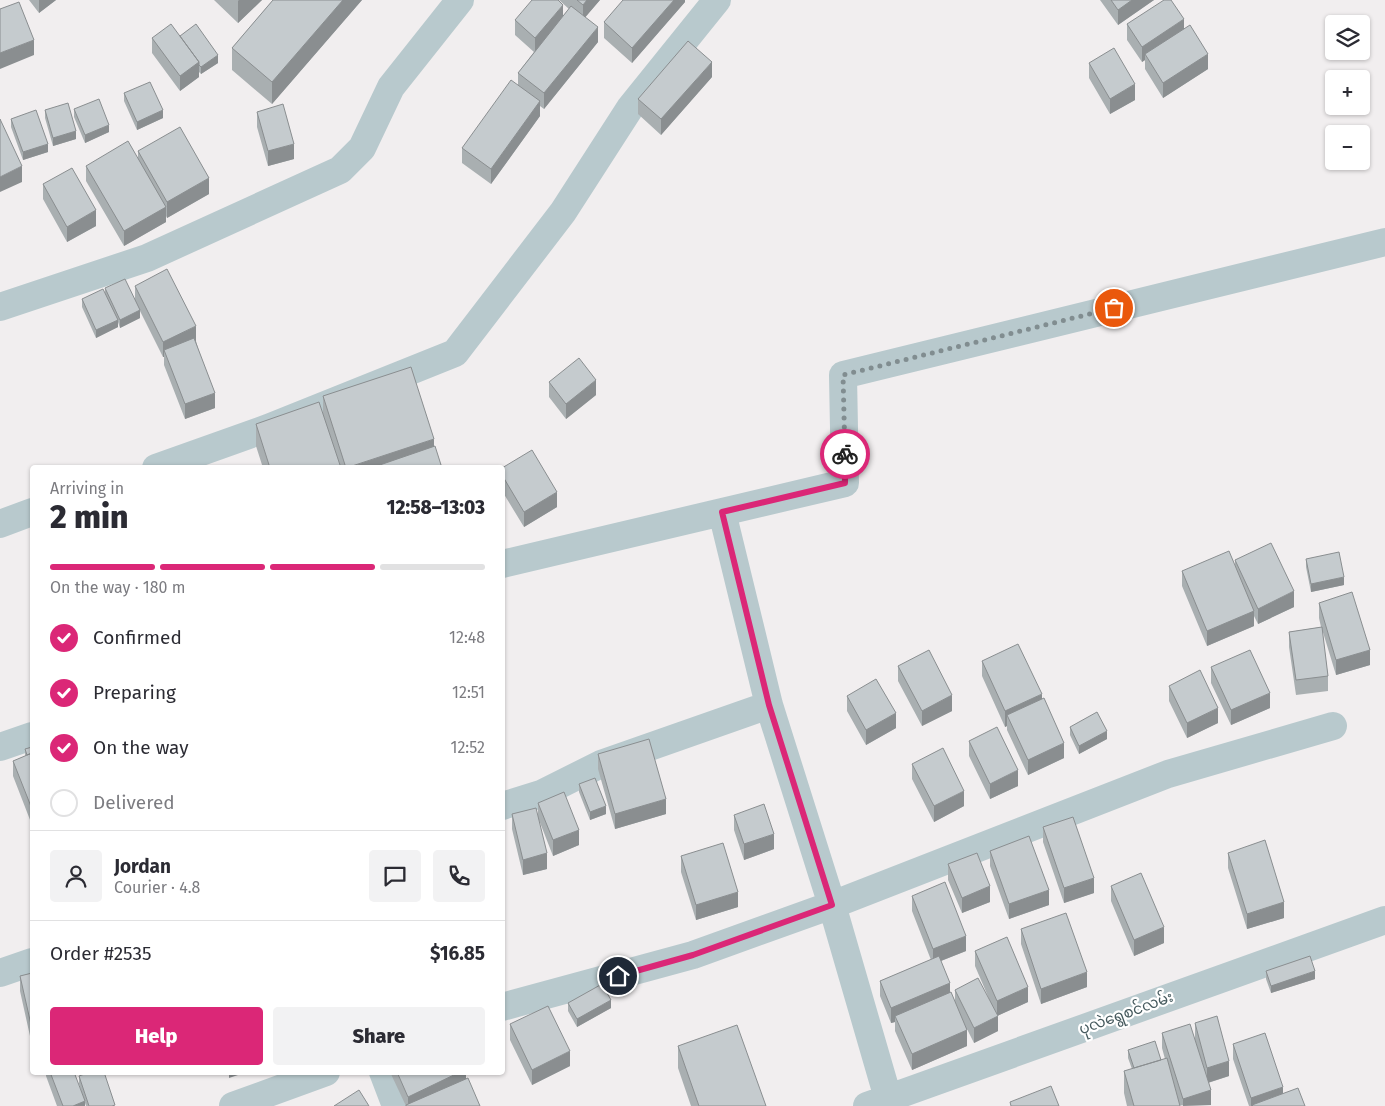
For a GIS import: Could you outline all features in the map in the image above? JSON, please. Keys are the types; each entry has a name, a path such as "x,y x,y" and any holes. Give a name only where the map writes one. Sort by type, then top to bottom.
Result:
{"street":[{"path":"0,307 147,258 340,170 362,148 392,87 460,0"},
{"path":"164,465 268,428 455,353 563,212 630,108 717,0"},
{"path":"505,563 845,483 843,375 1385,242"},
{"path":"722,512 769,705 832,905 878,1102"},
{"path":"0,524 30,513"},
{"path":"505,805 541,794 601,764 769,705"},
{"path":"505,1006 693,955 832,905 1168,774 1333,726"},
{"path":"0,747 30,737"},
{"name":"ပုလဲရွေစင်လမ်း","path":"878,1102 1385,920"},
{"path":"0,973 30,963"},
{"path":"233,1106 318,1075"},
{"path":"384,1075 396,1106"}],"building":[{"path":"273,0 343,0 272,82 232,48"},
{"path":"532,0 558,0 563,5 535,38 515,20"},
{"path":"577,0 587,0 583,5"},
{"path":"623,0 674,0 632,48 604,22"},
{"path":"1111,0 1132,0 1118,10"},
{"path":"1164,0 1171,0 1184,19 1142,47 1127,24"},
{"path":"19,2 34,40 0,53 0,9"},
{"path":"571,6 598,27 544,93 518,73"},
{"path":"171,24 199,62 180,76 152,38"},
{"path":"196,24 218,55 201,67 180,36"},
{"path":"1190,25 1208,54 1163,83 1145,54"},
{"path":"688,41 712,62 661,119 638,99"},
{"path":"1114,48 1135,84 1110,99 1089,63"},
{"path":"511,80 540,101 491,169 462,148"},
{"path":"150,82 163,110 137,122 124,93"},
{"path":"99,99 109,125 85,135 74,109"},
{"path":"68,103 76,131 53,138 45,110"},
{"path":"283,104 294,144 268,151 257,112"},
{"path":"36,110 48,144 23,152 11,119"},
{"path":"0,119 22,166 0,177"},
{"path":"180,127 209,178 167,202 138,151"},
{"path":"128,141 166,207 124,231 86,166"},
{"path":"72,168 96,210 67,227 43,184"},
{"path":"167,269 196,326 163,342 135,286"},
{"path":"125,279 140,310 120,320 105,288"},
{"path":"103,289 118,320 96,330 82,299"},
{"path":"194,338 215,393 185,404 164,350"},
{"path":"579,358 596,380 566,404 549,382"},
{"path":"411,367 434,439 355,465 345,465 323,396"},
{"path":"319,402 340,465 269,465 256,424"},
{"path":"435,446 441,465 380,465"},
{"path":"532,450 557,492 524,512 505,480 505,466"},
{"path":"1271,543 1294,591 1258,609 1235,560"},
{"path":"1229,551 1254,611 1207,631 1182,571"},
{"path":"1339,552 1344,577 1311,584 1306,559"},
{"path":"1352,592 1370,650 1336,660 1319,603"},
{"path":"1322,627 1328,676 1296,680 1289,632"},
{"path":"1018,644 1042,694 1005,711 982,661"},
{"path":"929,650 952,695 922,711 898,666"},
{"path":"1250,650 1270,693 1231,710 1211,667"},
{"path":"1200,670 1218,708 1187,723 1169,686"},
{"path":"876,679 896,713 866,730 847,696"},
{"path":"1044,698 1064,743 1028,760 1007,715"},
{"path":"1097,712 1107,731 1079,746 1070,727"},
{"path":"997,727 1018,770 990,784 969,741"},
{"path":"649,739 666,799 615,814 598,754"},
{"path":"30,748 30,754 27,755 25,749"},
{"path":"943,748 964,791 934,806 912,764"},
{"path":"30,754 30,804 13,761"},
{"path":"595,778 606,806 590,812 579,784"},
{"path":"564,792 579,830 553,840 538,803"},
{"path":"764,804 774,834 744,844 734,815"},
{"path":"536,808 547,853 523,860 512,814"},
{"path":"1073,817 1094,878 1064,888 1043,827"},
{"path":"1029,836 1049,890 1009,904 990,851"},
{"path":"1265,840 1284,902 1247,914 1228,853"},
{"path":"723,843 738,892 696,905 681,856"},
{"path":"977,853 990,886 962,898 948,864"},
{"path":"1141,873 1164,927 1134,940 1111,886"},
{"path":"945,882 966,936 933,949 912,896"},
{"path":"1066,913 1087,972 1041,989 1021,929"},
{"path":"1007,937 1028,987 997,1001 975,951"},
{"path":"939,956 950,983 891,1008 880,981"},
{"path":"1310,956 1315,971 1271,986 1266,971"},
{"path":"30,974 30,1020 20,976"},
{"path":"978,978 998,1016 974,1028 955,990"},
{"path":"602,984 611,1000 577,1019 568,1003"},
{"path":"951,992 967,1030 912,1054 895,1016"},
{"path":"548,1006 570,1051 532,1070 510,1024"},
{"path":"1217,1016 1229,1061 1207,1068 1195,1023"},
{"path":"1190,1024 1211,1090 1183,1099 1162,1033"},
{"path":"737,1025 766,1106 699,1106 678,1046"},
{"path":"1265,1033 1283,1087 1251,1098 1233,1044"},
{"path":"1155,1041 1161,1060 1134,1068 1128,1050"},
{"path":"1167,1058 1180,1106 1134,1106 1124,1071"},
{"path":"51,1075 75,1075 85,1101 73,1106 63,1106"},
{"path":"105,1075 115,1105 89,1106 79,1076"},
{"path":"398,1075 454,1075 408,1097"},
{"path":"468,1078 480,1106 406,1106 406,1105"},
{"path":"1051,1086 1059,1106 1011,1106 1010,1102"},
{"path":"1298,1088 1305,1106 1252,1105"},
{"path":"359,1090 369,1106 334,1106"}],"way so far":[{"path":"845,454 843,375 1114,308"}],"route":[{"path":"618,976 693,955 832,905 769,705 722,512 845,483 845,454"}]}
